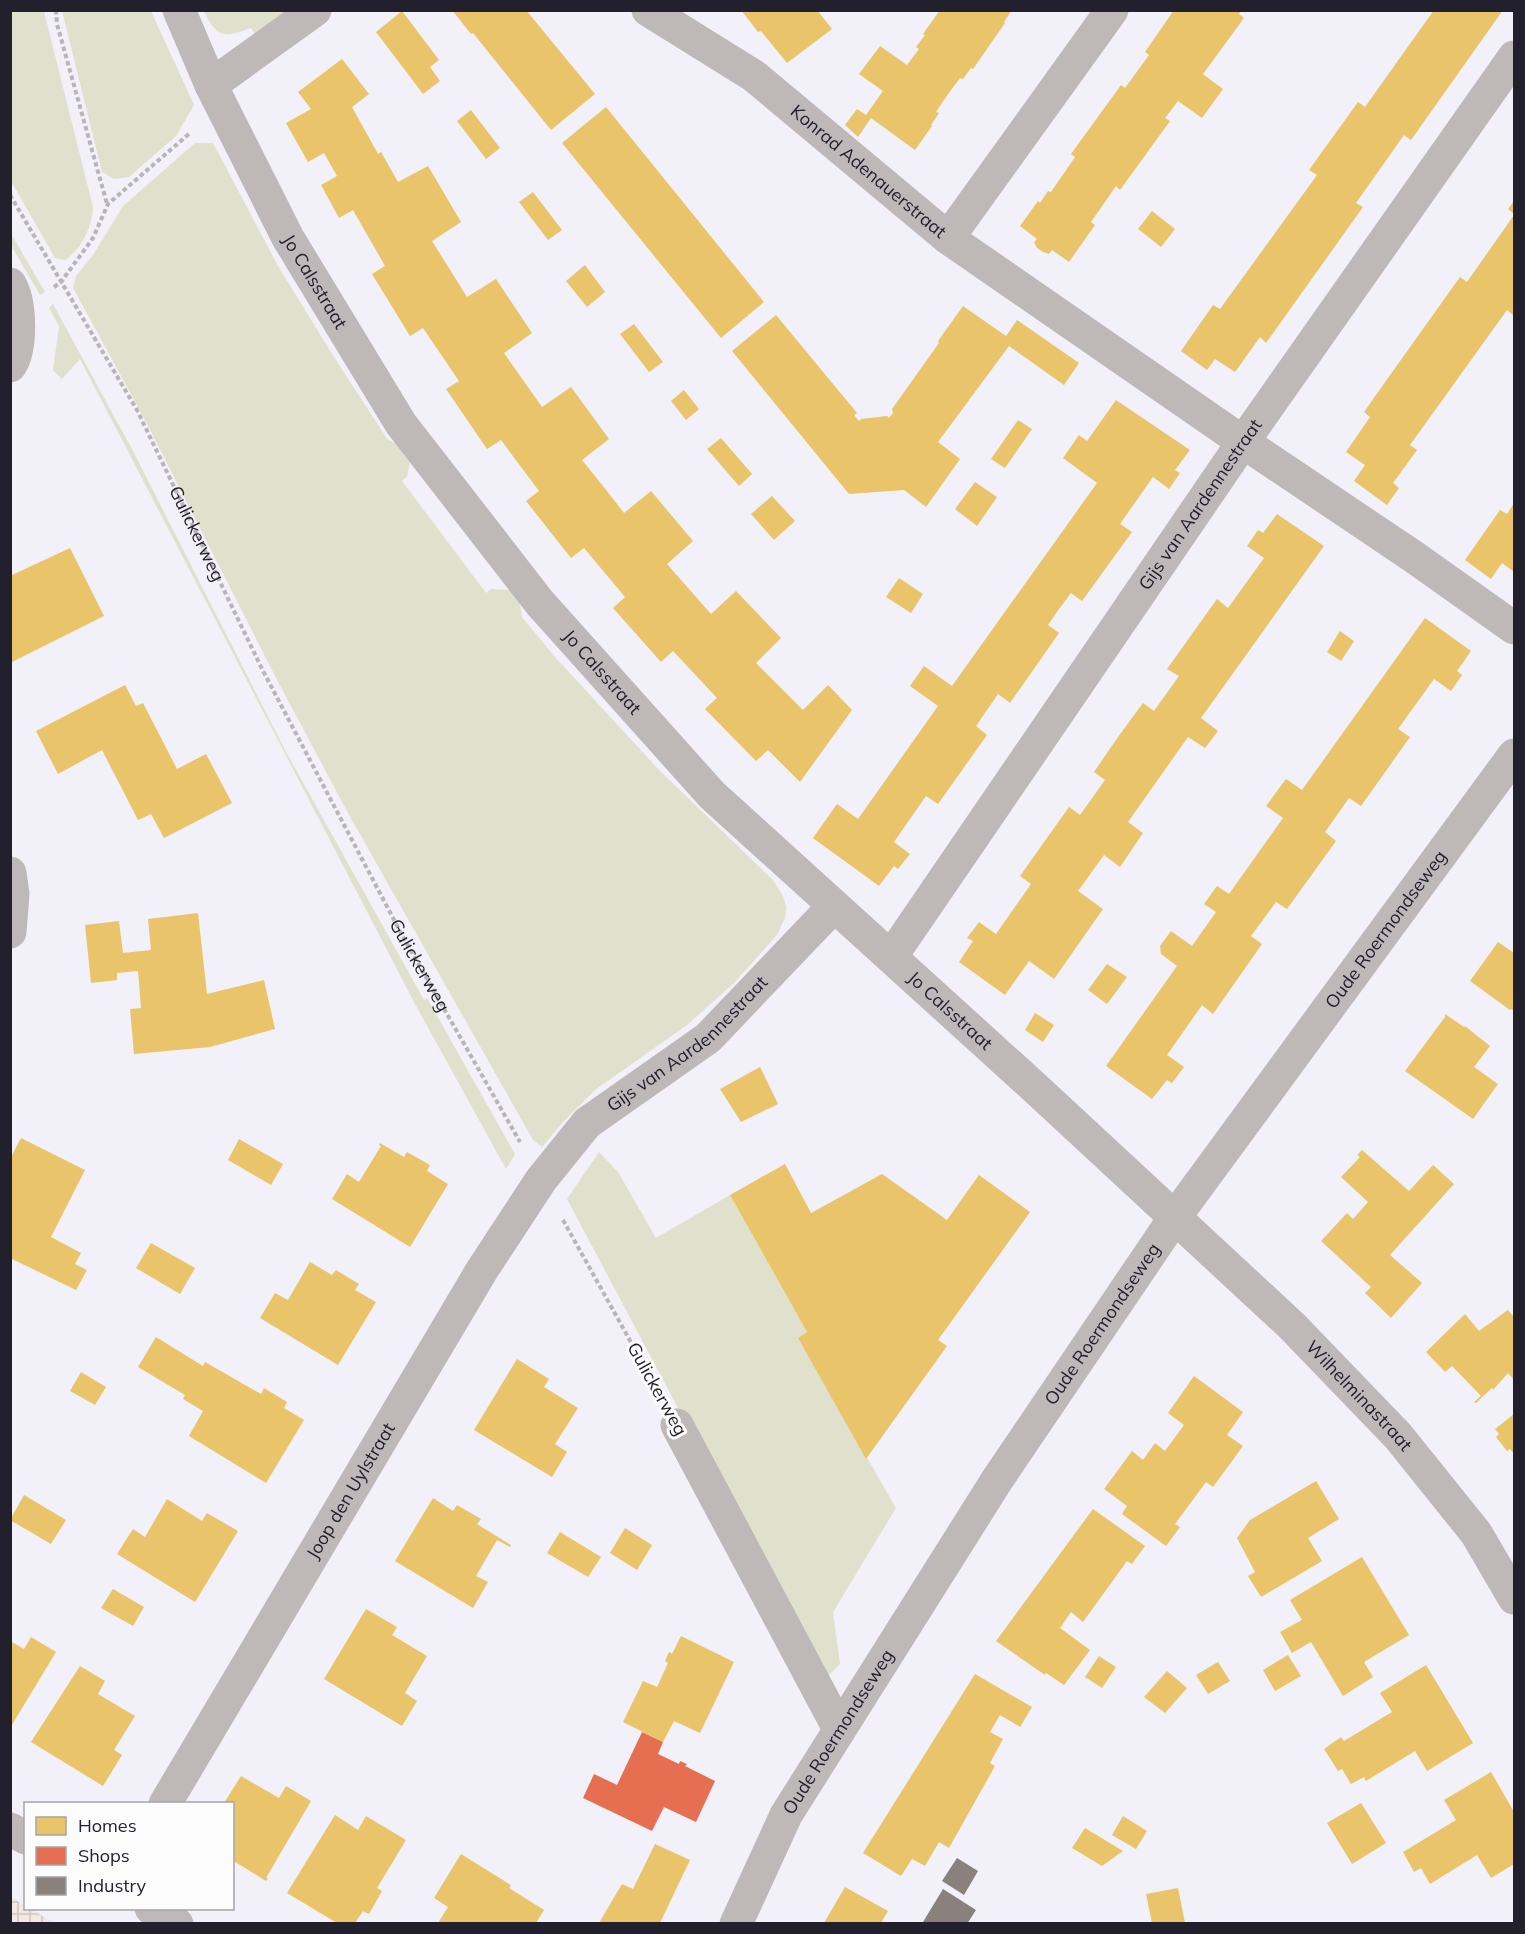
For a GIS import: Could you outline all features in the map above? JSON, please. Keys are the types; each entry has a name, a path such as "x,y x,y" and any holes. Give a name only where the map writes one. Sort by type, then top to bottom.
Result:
{"street":[{"name":"Jo Calsstraat","path":"179,10 216,95 288,238 400,424 540,603 712,795 1175,1217"},
{"path":"216,95 315,10"},
{"name":"Konrad Adenauerstraat","path":"648,10 754,76 948,238 1112,10"},
{"name":"Gijs van Aardennestraat","path":"891,957 1243,442 1515,57"},
{"path":"948,238 1515,628"},
{"path":"10,284 19,316 15,359 10,366"},
{"name":"Oude Roermondseweg","path":"736,1923 786,1815 997,1480 1175,1217 1515,756"},
{"path":"10,873 13,894 10,932"},
{"name":"Gijs van Aardennestraat","path":"541,1180 587,1123 708,1038 834,906"},
{"name":"Joop den Uylstraat","path":"166,1802 482,1270 541,1180"},
{"name":"Wilhelminastraat","path":"1175,1217 1292,1326 1398,1436 1476,1533 1515,1598"},
{"name":"Gulickerweg","path":"677,1425 839,1729"},
{"path":"10,1829 24,1837"},
{"path":"154,1910 177,1923"}],"path":[{"path":"56,10 60,35 108,204"},
{"path":"61,282 93,238 108,204 216,95"},
{"name":"Gulickerweg","path":"10,195 137,410 262,669 402,935 677,1425"}],"shaded area":[{"path":"11,1897 24,1905 24,1910 32,1910 56,1923 11,1923"}],"green space":[{"path":"10,11 44,11 93,207 91,222 85,237 65,260 55,258 11,181"},
{"path":"62,11 151,11 194,105 176,136 129,177 114,179 102,172"},
{"path":"204,11 293,11 258,38 251,28 228,34 217,31"},
{"path":"195,143 213,143 278,266 334,357 388,440 404,446 411,456 407,477 402,481 486,593 491,589 510,590 519,598 522,617 555,657 661,772 773,880 783,896 786,907 785,918 777,935 734,983 687,1025 595,1090 542,1147 533,1140 348,813 275,676 144,418 73,288 76,276 93,255 123,206"},
{"path":"10,232 45,292 40,295 11,245"},
{"path":"53,304 133,451 286,752 424,1000 427,998 515,1154 506,1169 415,1004 80,359 62,379 53,370 59,326 49,308"},
{"path":"599,1152 618,1172 656,1238 730,1195 807,1332 798,1338 896,1508 833,1612 840,1664 823,1681 567,1199"}],"building: Homes":[{"path":"452,10 526,10 595,94 551,130"},
{"path":"741,10 817,10 832,29 787,63"},
{"path":"940,10 1012,10 973,69 971,68 963,79 960,78 948,94 936,112 939,113 932,126 915,150 871,118 858,137 845,125 857,109 866,115 883,91 859,74 880,46 907,65 919,49 916,47 925,35 923,34"},
{"path":"1174,10 1242,10 1239,14 1244,18 1203,74 1223,89 1202,118 1178,101 1165,118 1170,121 1120,190 1116,186 1091,222 1095,225 1069,262 1052,250 1049,254 1043,252 1034,242 1037,239 1020,226 1038,201 1040,203 1048,191 1051,192 1075,157 1071,154 1121,85 1125,88 1149,55 1145,52"},
{"path":"1434,10 1503,10 1411,140 1404,135 1356,203 1363,207 1266,343 1260,337 1235,372 1215,359 1207,370 1181,351 1213,305 1220,309 1317,175 1309,170 1358,102 1365,107"},
{"path":"402,11 439,60 430,67 440,81 423,94 376,32"},
{"path":"342,59 369,94 352,107 378,154 381,152 398,182 428,166 461,222 432,241 467,297 496,279 532,333 504,353 542,407 571,387 609,439 582,460 624,513 651,491 693,541 667,564 711,614 736,591 781,638 756,663 803,710 828,685 852,710 800,782 768,750 756,761 705,709 717,698 673,651 661,662 613,608 625,597 584,548 571,558 526,501 539,491 501,440 487,449 446,389 459,381 423,328 410,336 372,274 385,266 353,210 339,218 321,185 337,176 324,153 308,162 286,123 311,109 298,92"},
{"path":"606,107 764,302 721,338 562,143"},
{"path":"471,110 500,148 486,159 457,121"},
{"path":"533,192 562,230 548,240 519,202"},
{"path":"1514,201 1514,214 1508,209"},
{"path":"1152,211 1175,229 1161,247 1138,229"},
{"path":"1514,215 1514,313 1513,315 1507,310 1410,445 1417,450 1393,483 1399,488 1387,505 1354,481 1365,465 1346,452 1370,417 1364,412 1388,378 1460,277 1467,282"},
{"path":"585,265 605,292 587,307 566,281"},
{"path":"963,306 1006,336 1017,320 1079,363 1064,385 1009,346 938,442 960,459 926,507 904,490 849,494 732,351 776,315 857,413 854,415 859,421 887,416 889,418 893,413 892,409"},
{"path":"634,324 663,362 649,372 620,334"},
{"path":"684,390 699,409 686,420 671,401"},
{"path":"1116,400 1190,450 1175,470 1180,473 1169,489 1153,477 1120,524 1132,532 1082,601 1071,593 1059,609 1048,625 1059,633 1010,703 998,694 976,726 987,735 938,804 926,796 894,842 910,854 898,869 894,866 879,886 813,838 837,804 858,819 938,706 910,686 924,666 952,686 1097,483 1063,458 1079,435 1087,441"},
{"path":"1018,420 1032,429 1005,468 991,459"},
{"path":"721,438 752,474 739,486 707,449"},
{"path":"975,482 997,497 977,526 955,509"},
{"path":"772,496 795,521 774,540 751,514"},
{"path":"1514,503 1514,572 1502,563 1491,579 1465,560 1500,510 1507,514"},
{"path":"1277,514 1324,546 1201,718 1218,731 1205,748 1188,737 1128,822 1143,833 1120,867 1104,855 1078,891 1103,909 1054,979 1029,961 1005,995 959,962 973,941 967,938 979,922 996,934 1031,884 1020,876 1069,807 1080,815 1105,780 1094,772 1118,737 1143,703 1154,711 1179,676 1167,669 1217,599 1228,608 1264,558 1247,546 1258,530 1263,533"},
{"path":"70,548 104,616 10,663 10,576"},
{"path":"899,578 923,594 911,613 886,597"},
{"path":"1425,618 1471,651 1457,671 1462,675 1451,691 1434,679 1398,729 1410,737 1361,806 1349,798 1325,832 1336,841 1287,909 1276,902 1251,936 1262,944 1213,1014 1202,1005 1167,1055 1184,1067 1172,1083 1167,1080 1152,1099 1106,1066 1177,966 1161,954 1160,946 1171,931 1192,946 1216,912 1204,904 1217,886 1229,894 1283,818 1266,806 1286,779 1302,790"},
{"path":"1340,631 1354,641 1341,661 1327,652"},
{"path":"125,685 136,706 143,703 177,769 206,754 232,803 164,838 151,814 138,820 102,750 58,774 36,731"},
{"path":"198,913 207,994 264,980 275,1029 210,1047 134,1054 130,1009 141,1008 138,971 117,973 117,980 91,983 85,925 119,921 123,953 151,950 148,919"},
{"path":"1498,942 1514,953 1514,1011 1470,981"},
{"path":"1107,964 1127,977 1107,1004 1088,990"},
{"path":"1035,1013 1054,1025 1043,1042 1025,1030"},
{"path":"1445,1014 1465,1026 1490,1046 1474,1067 1498,1084 1473,1119 1405,1071"},
{"path":"760,1067 778,1104 741,1122 720,1089"},
{"path":"21,1138 85,1170 51,1237 81,1253 75,1264 87,1270 76,1290 10,1258 10,1159"},
{"path":"239,1139 283,1164 271,1185 228,1160"},
{"path":"380,1143 404,1157 407,1152 430,1165 427,1171 448,1184 410,1247 332,1199 347,1174 359,1182 381,1146"},
{"path":"1362,1150 1409,1191 1433,1165 1454,1184 1390,1255 1422,1283 1391,1318 1365,1293 1371,1287 1321,1241 1347,1213 1353,1219 1368,1202 1341,1177 1360,1157 1357,1155"},
{"path":"785,1164 811,1213 882,1174 947,1220 979,1175 1030,1212 938,1340 947,1346 866,1459 798,1338 807,1332 730,1195"},
{"path":"151,1243 195,1268 180,1294 136,1268"},
{"path":"310,1262 332,1275 336,1270 359,1284 355,1290 376,1302 338,1365 260,1318 275,1293 288,1300"},
{"path":"1508,1310 1514,1317 1514,1380 1508,1373 1493,1390 1492,1388 1476,1403 1474,1402 1481,1396 1452,1366 1445,1372 1426,1352 1465,1314 1479,1331"},
{"path":"156,1337 203,1366 205,1362 261,1394 264,1388 287,1402 284,1408 304,1420 266,1483 189,1436 203,1411 183,1399 185,1395 138,1367"},
{"path":"517,1359 549,1379 544,1387 578,1408 555,1444 567,1452 552,1477 474,1430"},
{"path":"81,1372 106,1387 95,1405 70,1391"},
{"path":"1194,1376 1243,1412 1227,1435 1243,1446 1213,1487 1206,1482 1175,1524 1180,1527 1166,1546 1122,1514 1127,1506 1104,1489 1132,1451 1143,1460 1155,1443 1165,1451 1184,1425 1168,1413"},
{"path":"1514,1414 1514,1454 1510,1449 1507,1451 1496,1437 1499,1434 1495,1429"},
{"path":"1316,1481 1339,1519 1308,1538 1322,1561 1261,1597 1248,1576 1255,1572 1237,1538 1250,1520"},
{"path":"24,1495 66,1520 51,1544 10,1520"},
{"path":"433,1498 453,1511 457,1505 481,1519 477,1524 511,1545 510,1547 497,1540 476,1576 488,1582 473,1608 395,1561"},
{"path":"167,1499 202,1521 207,1513 238,1531 195,1602 117,1554 133,1529 145,1537"},
{"path":"1093,1509 1145,1546 1132,1564 1127,1561 1083,1622 1071,1612 1060,1628 1090,1650 1064,1685 1046,1673 1045,1675 996,1641"},
{"path":"625,1528 652,1545 637,1570 610,1553"},
{"path":"560,1532 601,1557 588,1577 547,1553"},
{"path":"1362,1557 1409,1635 1364,1662 1373,1677 1343,1696 1311,1642 1292,1653 1280,1632 1302,1620 1290,1600"},
{"path":"113,1589 144,1607 133,1626 101,1608"},
{"path":"366,1609 397,1627 392,1635 427,1656 405,1693 417,1701 402,1726 324,1679"},
{"path":"681,1636 734,1662 700,1733 674,1721 663,1742 623,1722 643,1681 657,1687 668,1663 665,1661 669,1652 672,1654"},
{"path":"31,1637 56,1652 10,1728 10,1641 24,1649"},
{"path":"1288,1655 1301,1676 1275,1691 1263,1670"},
{"path":"1099,1656 1116,1667 1102,1688 1085,1677"},
{"path":"1218,1662 1230,1681 1208,1694 1196,1675"},
{"path":"1426,1665 1473,1743 1427,1771 1415,1751 1366,1781 1364,1777 1351,1784 1342,1769 1338,1771 1324,1749 1341,1737 1344,1741 1392,1712 1380,1693"},
{"path":"80,1666 105,1681 98,1694 135,1716 114,1750 122,1755 103,1786 31,1742"},
{"path":"1167,1671 1187,1688 1165,1713 1144,1697"},
{"path":"975,1674 1032,1707 1020,1727 1000,1715 990,1732 1003,1739 990,1763 995,1766 949,1848 939,1842 925,1866 912,1859 901,1876 863,1853"},
{"path":"1491,1772 1514,1812 1514,1864 1491,1878 1477,1855 1430,1884 1421,1868 1414,1872 1403,1852 1456,1820 1444,1800"},
{"path":"241,1776 279,1798 286,1786 311,1801 266,1881 234,1861 234,1802 225,1802"},
{"path":"1361,1803 1386,1843 1352,1864 1327,1823"},
{"path":"335,1815 358,1830 366,1816 406,1840 377,1888 382,1891 369,1914 363,1911 355,1923 337,1923 287,1893"},
{"path":"1123,1816 1147,1831 1136,1849 1112,1835"},
{"path":"1085,1828 1123,1851 1102,1866 1072,1848"},
{"path":"655,1844 690,1860 660,1923 599,1923 622,1884 633,1889"},
{"path":"461,1854 511,1885 509,1888 544,1910 536,1923 438,1923 448,1907 434,1898"},
{"path":"845,1887 888,1911 881,1923 824,1923"},
{"path":"1178,1888 1185,1923 1152,1923 1146,1894"}],"building: Shops":[{"path":"642,1732 663,1742 658,1754 679,1764 680,1761 687,1764 685,1766 715,1781 696,1822 664,1807 652,1831 583,1798 594,1774 617,1785"}],"building: Industry":[{"path":"957,1858 978,1871 964,1895 942,1881"},
{"path":"943,1889 976,1910 967,1924 923,1922"}]}
